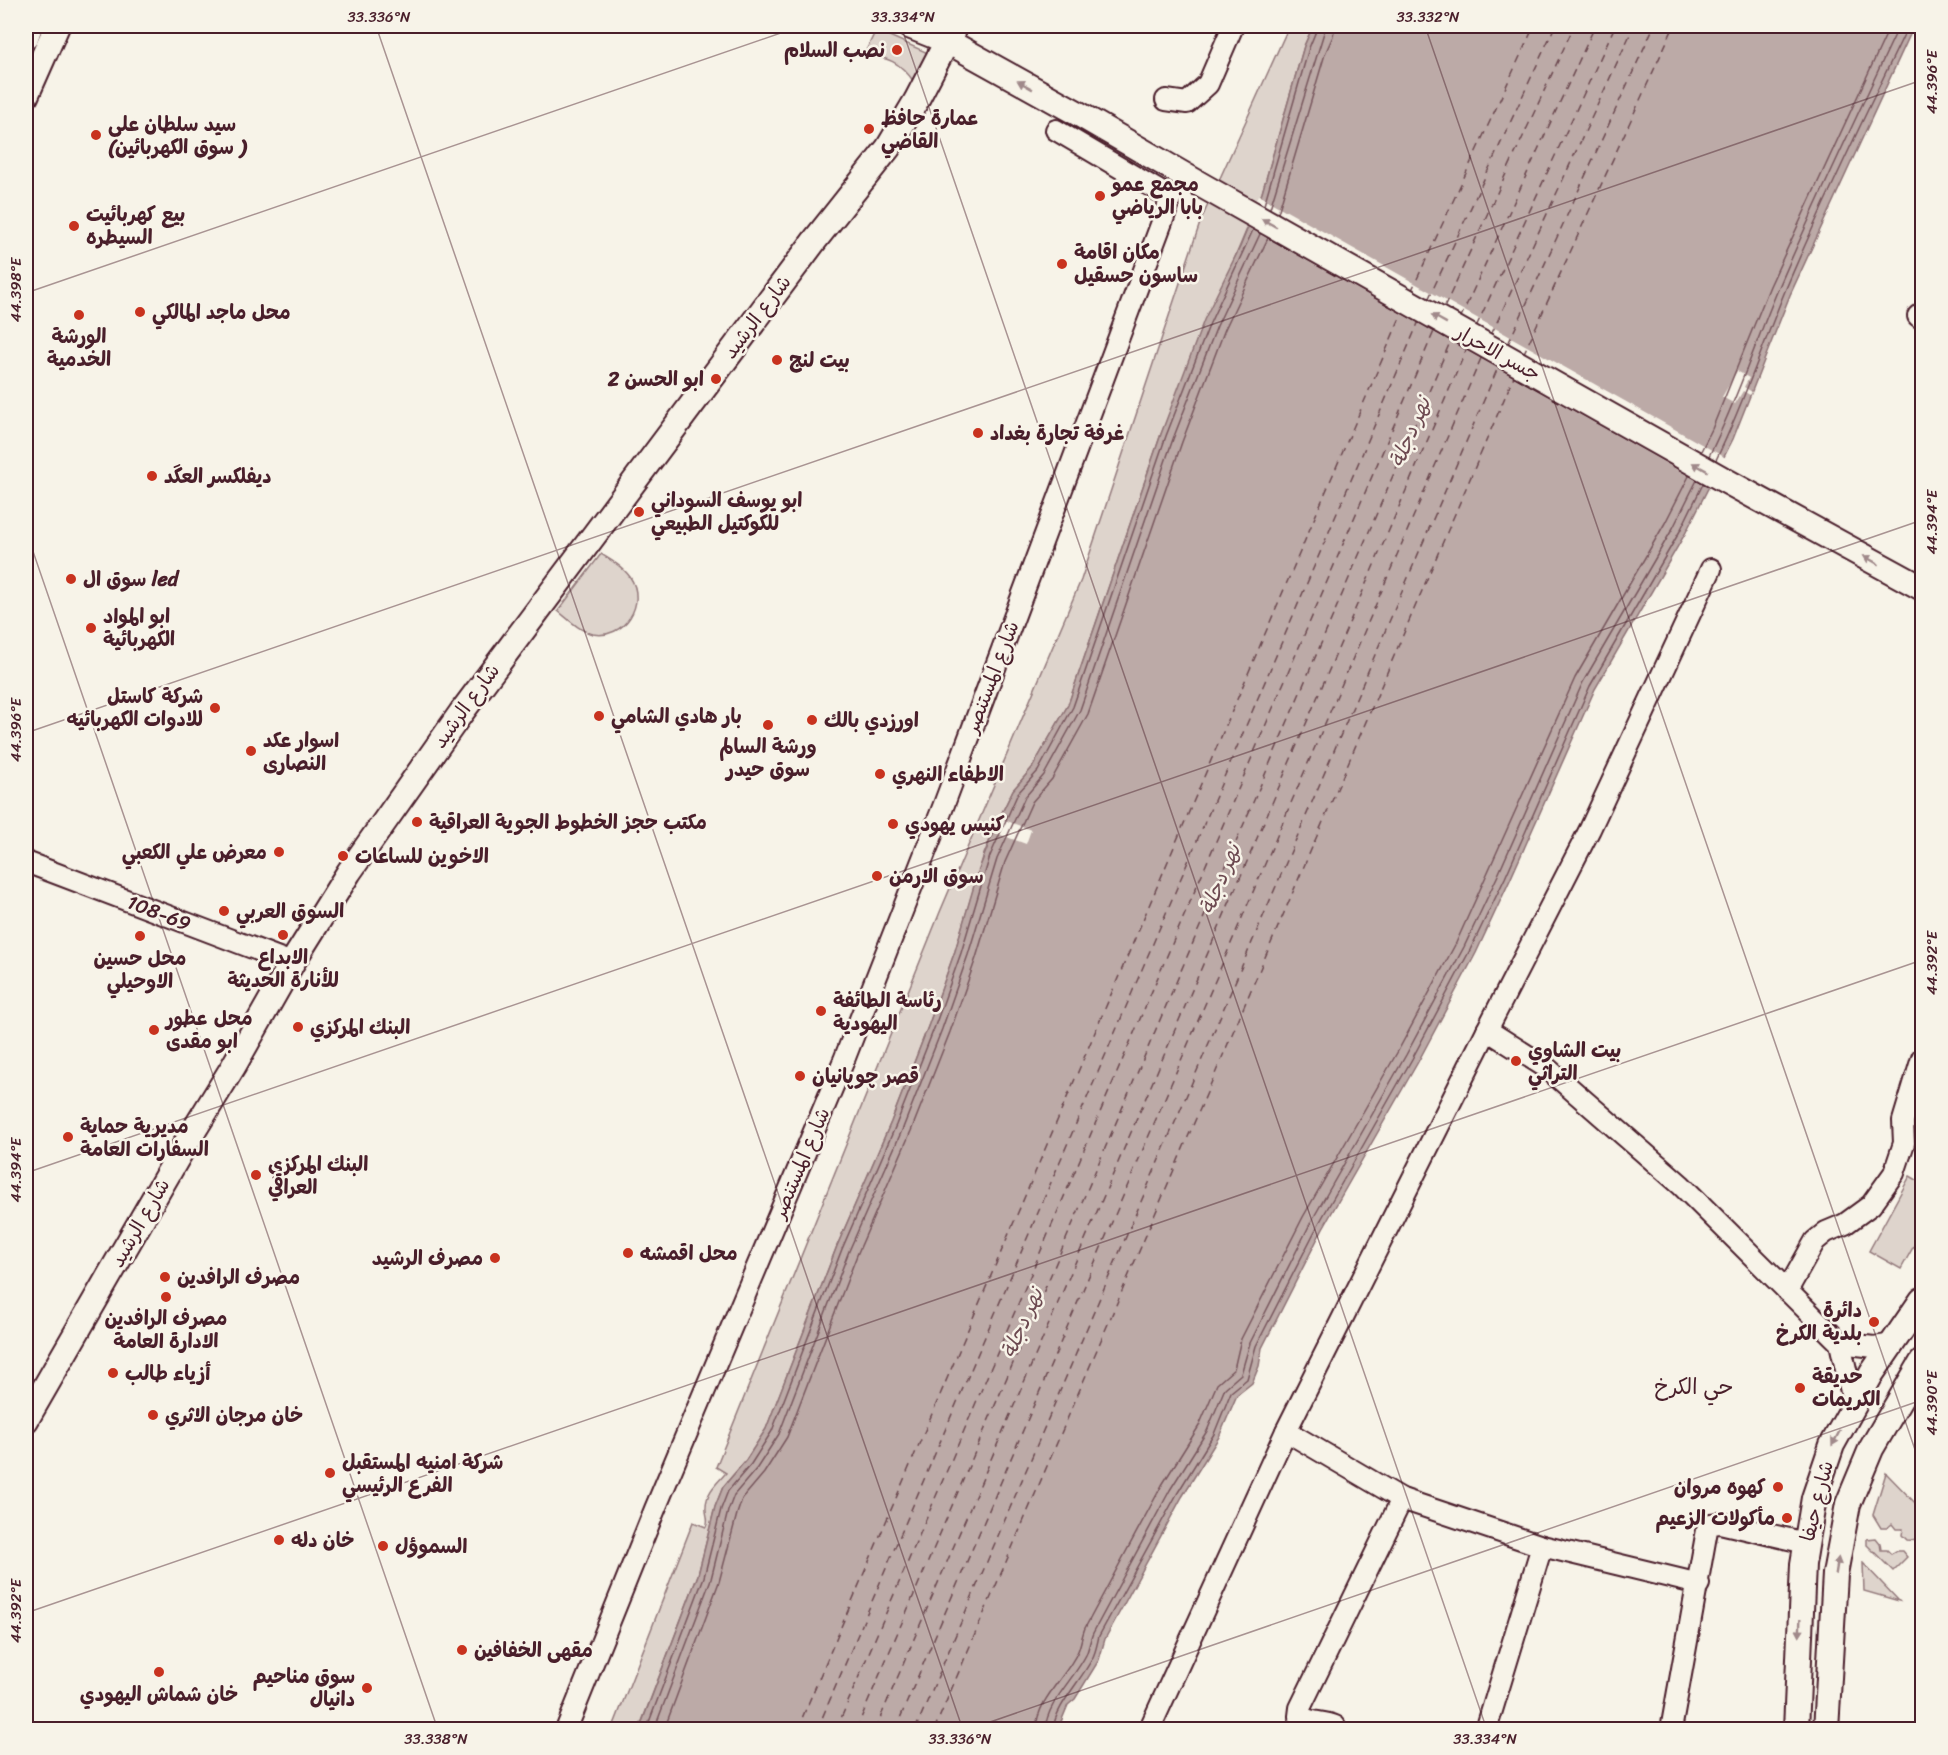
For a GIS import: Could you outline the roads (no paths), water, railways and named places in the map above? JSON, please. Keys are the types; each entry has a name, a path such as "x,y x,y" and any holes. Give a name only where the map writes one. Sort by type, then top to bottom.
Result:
{"main road":[{"path":"26,37 30,26"},
{"path":"26,96 57,26"},
{"name":"جسر الاحرار","path":"909,26 951,33 1077,113 1726,481 1923,588"},
{"name":"شارع الرشيد","path":"26,1420 292,963 349,872 441,741 815,240 888,148 916,101 951,33"},
{"name":"شارع حيفا","path":"1796,1730 1803,1564 1814,1498 1832,1445 1872,1374 1894,1344 1911,1313 1923,1300"},
{"path":"1894,1344 1923,1318"},
{"name":"شارع حيفا","path":"1826,1730 1835,1574 1848,1504 1871,1449 1923,1362"}],"street":[{"path":"1166,100 1187,103 1208,84 1233,26"},
{"name":"شارع المستنصر","path":"566,1730 655,1509 848,1049 951,785 1172,198 1056,130"},
{"path":"1149,1730 1286,1431 1590,829 1711,569"},
{"name":"108-69","path":"26,862 292,963"},
{"path":"1487,1030 1548,1068 1681,1185 1840,1343 1854,1406"},
{"path":"1787,1291 1815,1241 1826,1232 1845,1224 1871,1204 1894,1173 1904,1143 1903,1121 1923,1058"},
{"path":"1840,1343 1874,1347 1894,1344"},
{"path":"1286,1431 1402,1499 1542,1546 1699,1584"},
{"path":"1335,1730 1335,1726 1328,1723 1305,1720 1299,1716 1300,1708 1402,1499"},
{"path":"1671,1730 1707,1530 1711,1524 1720,1523 1806,1543"},
{"path":"1486,1730 1542,1546"}],"water":[{"name":"نهر دجلة","path":"1313,26 1914,26 1790,295 1733,439 1685,534 1595,689 1476,953 1418,1062 1323,1228 1262,1348 1259,1366 1252,1383 1237,1395 1219,1437 1182,1497 1105,1639 1099,1660 1075,1699 1068,1705 1058,1729 639,1730 698,1575 715,1507 723,1487 746,1460 766,1429 837,1246 891,1122 955,951 978,872 996,825 1013,790 1032,768 1068,705 1161,434 1204,320 1240,247 1262,193 1304,46"}],"place":[{"name":"نصب السلام","path":"897,50"},
{"name":"عمارة حافظ القاضي","path":"869,129"},
{"name":"سيد سلطان على (سوق الكهربائين )","path":"96,135"},
{"name":"مجمع عمو بابا الرياضي","path":"1100,196"},
{"name":"بيع كهربائيت السيطره","path":"74,226"},
{"name":"مكان اقامة ساسون حسقيل","path":"1062,264"},
{"name":"محل ماجد المالكي","path":"140,312"},
{"name":"الورشة الخدمية","path":"79,315"},
{"name":"بيت لنج","path":"777,360"},
{"name":"ابو الحسن 2","path":"716,379"},
{"name":"غرفة تجارة بغداد","path":"978,433"},
{"name":"ديفلكسر العگد","path":"152,476"},
{"name":"ابو يوسف السوداني للكوكتيل الطبيعي","path":"639,512"},
{"name":"سوق ال led","path":"71,579"},
{"name":"ابو المواد الكهربائية","path":"91,628"},
{"name":"شركة كاستل للادوات الكهربائيه","path":"215,708"},
{"name":"بار هادي الشامي","path":"599,716"},
{"name":"اورزدي بالك","path":"812,720"},
{"name":"ورشة السالم سوق حيدر","path":"768,725"},
{"name":"اسوار عكد النصارى","path":"251,751"},
{"name":"الاطفاء النهري","path":"880,774"},
{"name":"مكتب حجز الخطوط الجوية العراقية","path":"417,822"},
{"name":"كنيس يهودي","path":"893,824"},
{"name":"معرض علي الكعبي","path":"279,852"},
{"name":"الاخوين للساعات","path":"343,856"},
{"name":"سوق الارمن","path":"877,876"},
{"name":"السوق العربي","path":"224,911"},
{"name":"الابداع للأنارة الحديثة","path":"283,935"},
{"name":"محل حسين الاوحيلي","path":"140,936"},
{"name":"رئاسة الطائفة اليهودية","path":"821,1011"},
{"name":"البنك المركزي","path":"298,1027"},
{"name":"محل عطور ابو مقدى","path":"154,1030"},
{"name":"بيت الشاوي التراثي","path":"1516,1061"},
{"name":"قصر چوپانیان","path":"800,1076"},
{"name":"مديرية حماية السفارات العامة","path":"68,1137"},
{"name":"البنك المركزي العراقي","path":"256,1175"},
{"name":"محل اقمشه","path":"628,1253"},
{"name":"مصرف الرشيد","path":"495,1258"},
{"name":"مصرف الرافدين","path":"165,1277"},
{"name":"مصرف الرافدين الادارة العامة","path":"166,1297"},
{"name":"دائرة بلدية الكرخ","path":"1874,1322"},
{"name":"أزياء طالب","path":"113,1373"},
{"name":"حديقة الكريمات","path":"1800,1388"},
{"name":"خان مرجان الاثري","path":"153,1415"},
{"name":"شركة امنيه المستقبل الفرع الرئيسي","path":"330,1473"},
{"name":"كهوه مروان","path":"1778,1487"},
{"name":"مأكولات الزعيم","path":"1787,1518"},
{"name":"خان دله","path":"279,1540"},
{"name":"السموؤل","path":"383,1546"},
{"name":"مقهى الخفافين","path":"462,1650"},
{"name":"خان شماش اليهودي","path":"159,1672"},
{"name":"سوق مناحيم دانيال","path":"367,1688"}],"district":[{"name":"حي الكرخ","path":"1694,1386"}]}
